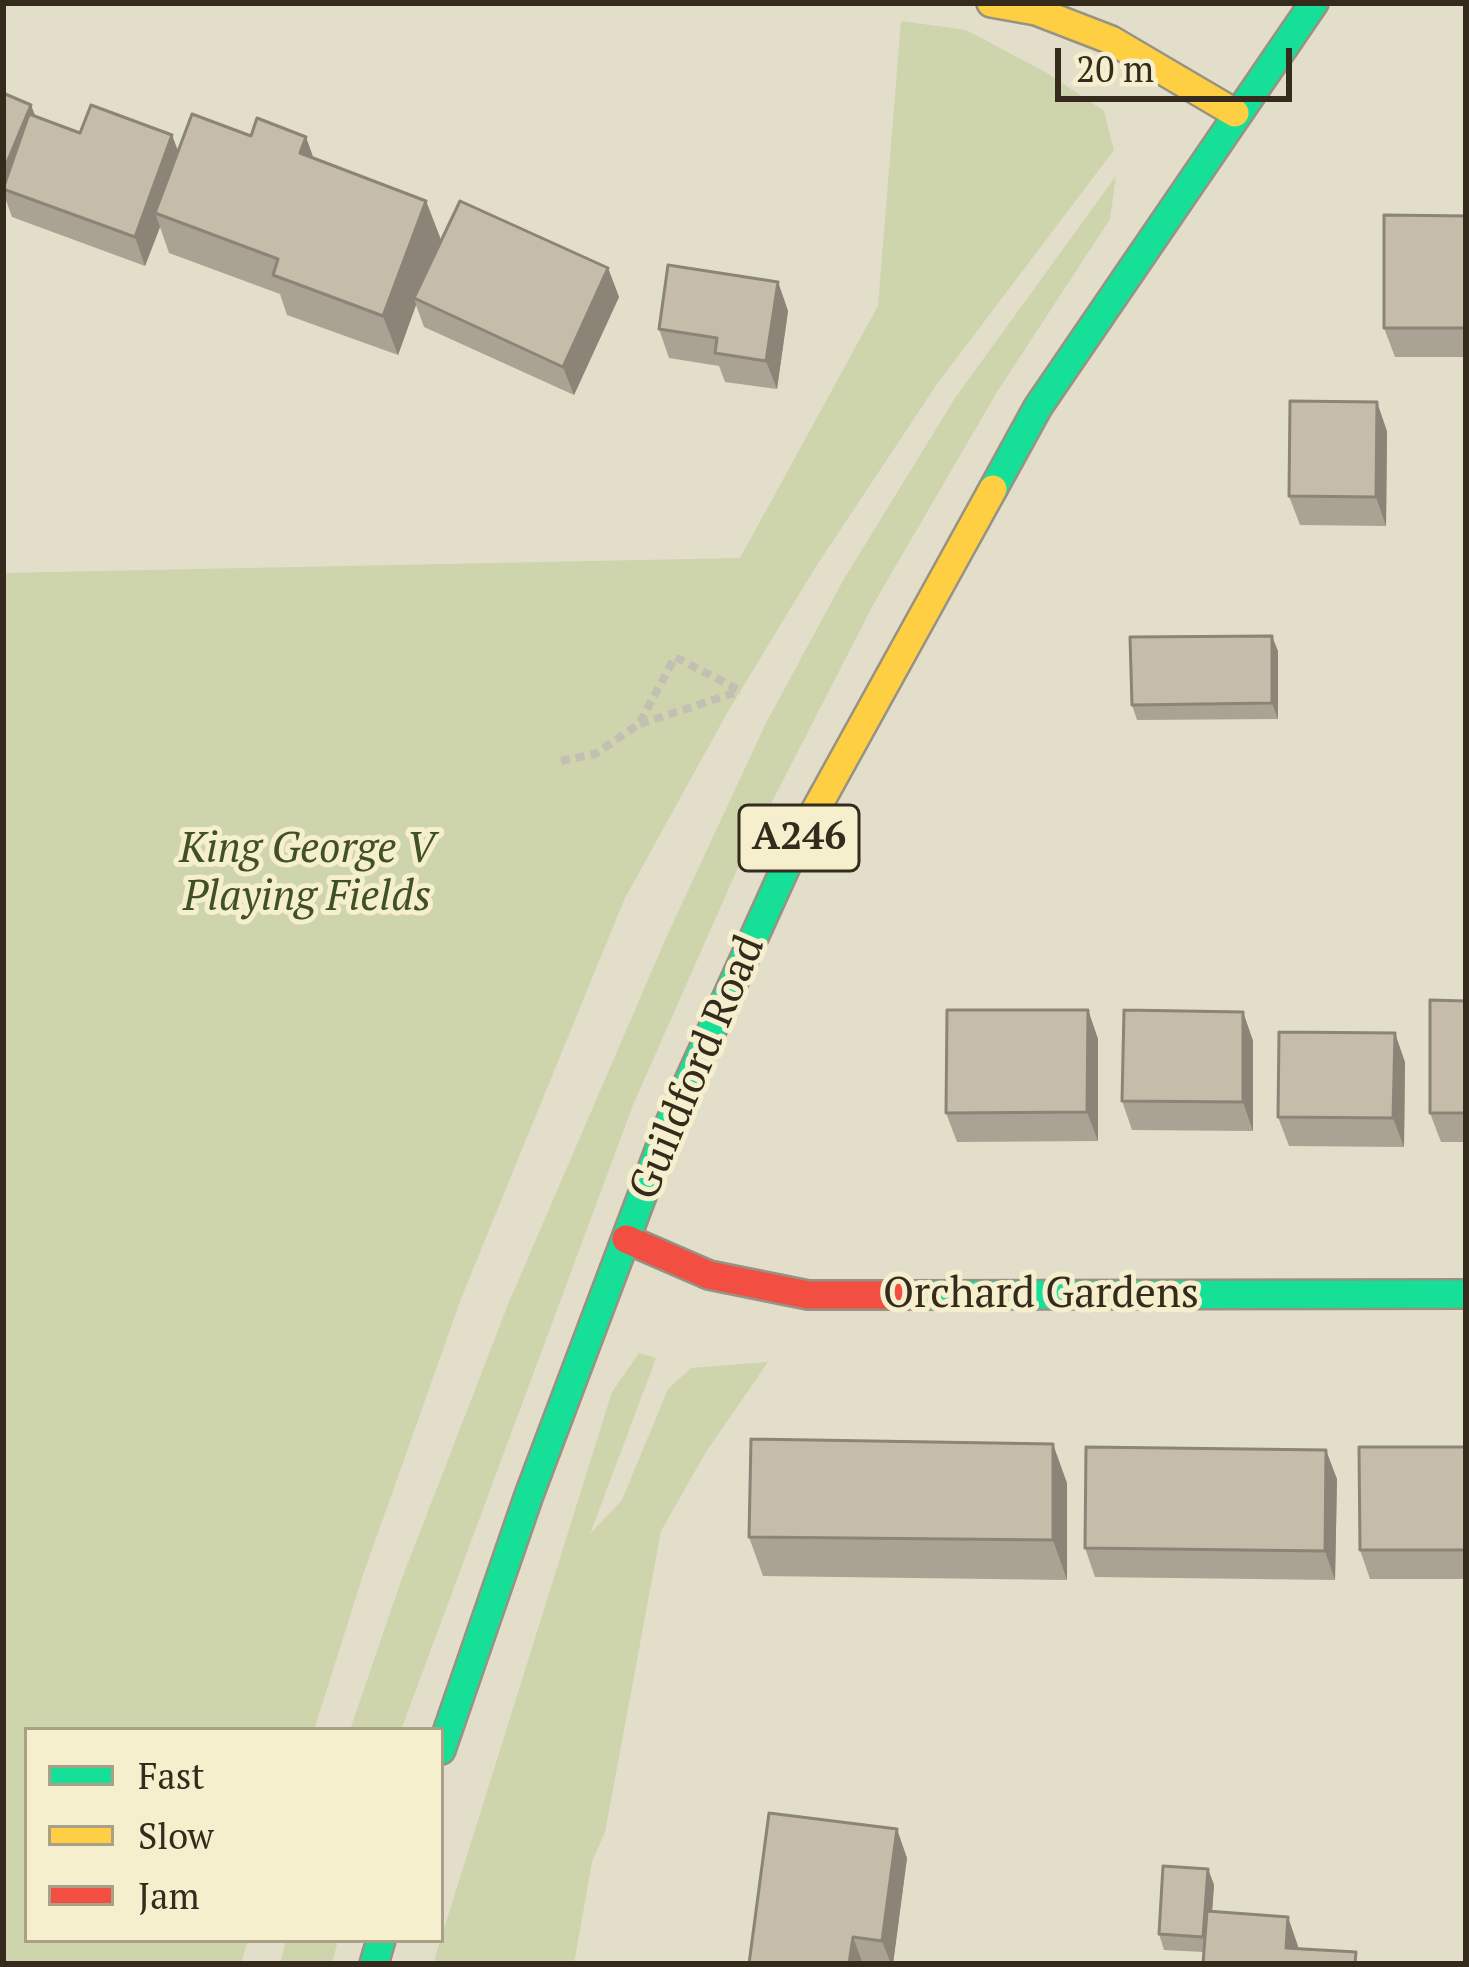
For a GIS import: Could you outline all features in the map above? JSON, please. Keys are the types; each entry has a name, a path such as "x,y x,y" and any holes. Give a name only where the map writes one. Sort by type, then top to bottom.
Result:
{"main road":[{"path":"991,3 1036,11 1111,40 1235,113"},
{"name":"Guildford Road","path":"444,1741 529,1495 668,1127 801,834 1038,407 1314,3"},
{"name":"Orchard Gardens","path":"626,1239 709,1275 808,1295 1466,1294"}],"path":[{"path":"561,761 595,754 639,724 741,691 675,657 639,724"}],"green space":[{"name":"King George V Playing Fields","path":"901,21 966,30 1047,73 1104,111 1114,150 937,384 815,568 727,713 624,900 462,1296 363,1575 315,1727 24,1727 24,1943 247,1943 241,1964 3,1964 3,573 740,558 878,306"},
{"path":"1116,176 1110,219 997,392 873,605 736,872 633,1105 402,1727 351,1727 401,1581 509,1302 666,938 766,723 844,579 955,398"},
{"path":"639,1353 656,1358 590,1534 622,1500 668,1389 691,1368 768,1362 706,1452 661,1531 605,1832 592,1862 574,1964 433,1964 440,1943 444,1943 444,1929 612,1392"},
{"path":"285,1943 337,1943 332,1964 280,1964"}],"building":[{"path":"3,93 31,105 3,172"},
{"path":"91,105 172,135 135,237 3,189 29,114 80,133"},
{"path":"192,114 251,136 257,118 306,137 300,153 426,201 383,316 273,275 278,259 155,213"},
{"path":"460,201 608,268 563,367 414,298"},
{"path":"1384,215 1466,216 1466,328 1384,328"},
{"path":"668,265 778,282 766,361 715,353 717,338 659,329"},
{"path":"1290,401 1377,402 1376,497 1289,496"},
{"path":"1272,636 1272,703 1132,705 1130,637"},
{"path":"1430,1000 1466,1001 1466,1113 1430,1113"},
{"path":"947,1010 1088,1010 1087,1112 946,1113"},
{"path":"1124,1010 1243,1012 1243,1102 1122,1101"},
{"path":"1279,1032 1395,1033 1393,1118 1278,1117"},
{"path":"751,1439 1053,1444 1053,1540 749,1537"},
{"path":"1086,1447 1326,1450 1325,1551 1085,1548"},
{"path":"1359,1447 1466,1447 1466,1550 1360,1550"},
{"path":"769,1813 897,1829 882,1941 853,1937 849,1964 749,1964"},
{"path":"1163,1866 1208,1869 1203,1937 1159,1934"},
{"path":"1207,1911 1288,1917 1286,1948 1356,1952 1355,1964 1203,1964"}],"traffic: fast":[{"path":"993,489 1038,407 1314,3"},
{"path":"444,1741 529,1495 668,1127 794,849"},
{"path":"894,1295 1466,1294"},
{"path":"374,1964 380,1943"}],"traffic: slow":[{"path":"991,3 1036,11 1111,40 1235,113"},
{"path":"794,849 993,489"}],"traffic: jam":[{"path":"626,1239 709,1275 808,1295 894,1295"}]}
